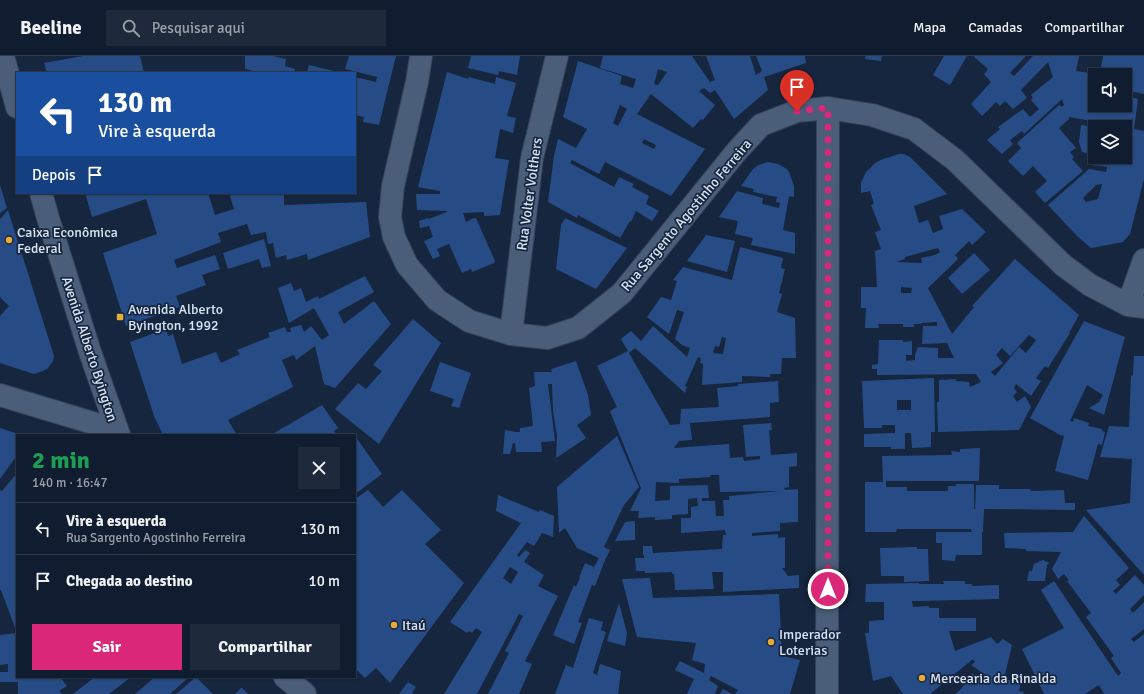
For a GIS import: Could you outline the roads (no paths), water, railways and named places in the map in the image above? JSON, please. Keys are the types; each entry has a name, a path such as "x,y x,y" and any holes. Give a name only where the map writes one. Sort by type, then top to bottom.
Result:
{"street":[{"path":"3,56 16,103"},
{"name":"Rua Sargento Agostinho Ferreira","path":"421,56 417,82 393,186 390,217 394,237 407,265 437,300 469,321 511,334 547,338 578,328 622,293 737,151 761,125 797,111 828,108 872,115 914,129 955,160 1063,265 1090,285 1136,306"},
{"name":"Rua Volter Volthers","path":"511,334 532,158 557,56"},
{"path":"828,108 828,694"},
{"name":"Avenida Alberto Byington","path":"41,194 90,352 118,433"},
{"path":"1136,306 1144,260"},
{"path":"0,395 118,433"},
{"path":"286,678 306,694"}],"place":[{"name":"Caixa Econômica Federal","path":"9,240"},
{"name":"Avenida Alberto Byington, 1992","path":"120,317"},
{"name":"Itaú","path":"394,625"},
{"name":"Imperador Loterias","path":"771,642"},
{"name":"Mercearia da Rinalda","path":"922,678"}]}
